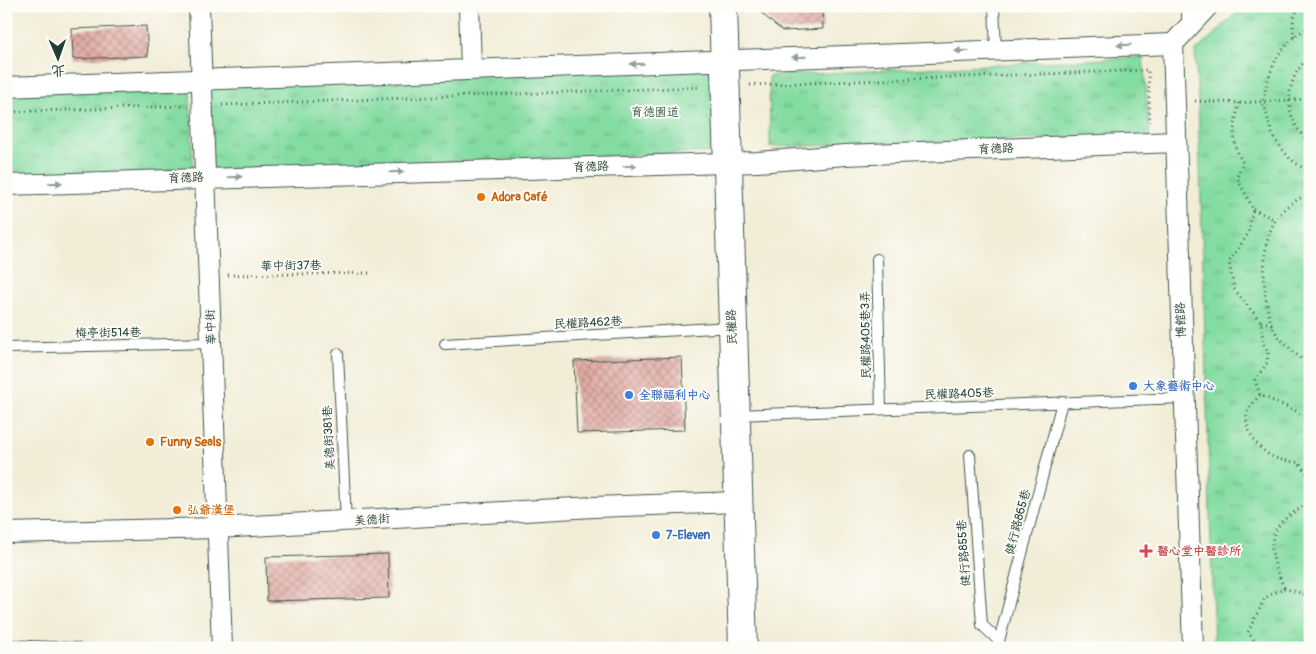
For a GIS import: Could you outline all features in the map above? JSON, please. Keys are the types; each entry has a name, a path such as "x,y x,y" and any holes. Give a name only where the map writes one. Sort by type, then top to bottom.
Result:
{"street":[{"name":"華中街","path":"199,6 222,648"},
{"path":"468,6 471,69"},
{"name":"民權路","path":"723,6 743,648"},
{"path":"6,87 471,69 724,73 996,50 1173,44 1208,6"},
{"name":"博館路","path":"1173,44 1183,398 1193,648"},
{"name":"育德路","path":"6,185 727,163 846,155 1176,142"},
{"name":"美德街","path":"6,533 217,528 346,522 594,506 738,502"}],"lane":[{"path":"994,6 996,50"},
{"path":"1187,6 1187,29"},
{"name":"民權路405巷3弄","path":"877,259 880,409"},
{"name":"民權路462巷","path":"445,344 732,327"},
{"name":"梅亭街514巷","path":"6,348 211,344"},
{"name":"美德街381巷","path":"338,354 346,522"},
{"name":"民權路405巷","path":"735,415 1183,398"},
{"name":"健行路865巷","path":"999,645 1062,402"},
{"name":"健行路855巷","path":"970,455 982,625 999,645"},
{"path":"6,645 77,648"}],"path":[{"path":"1294,37 1292,27 1296,11 1301,6"},
{"path":"1310,27 1294,37 1277,56 1266,82 1263,101 1274,137 1290,159 1310,173"},
{"path":"1310,57 1296,72 1288,100 1294,122 1303,137 1310,142"},
{"path":"6,112 203,106 724,73 1148,70 1150,126 1175,100 1239,103 1310,99"},
{"path":"1239,103 1232,134 1236,152 1243,163 1237,177 1253,209 1275,220"},
{"path":"1310,194 1296,199 1275,220 1265,252 1264,292 1274,330 1302,360 1310,364"},
{"path":"1253,209 1248,234 1229,262 1234,289 1261,322 1263,343 1268,352 1267,363 1255,380 1260,395 1292,409 1310,420"},
{"name":"華中街37巷","path":"209,275 372,274"},
{"path":"1261,322 1273,324"},
{"path":"1260,395 1248,411 1247,425 1250,433 1259,446 1274,458 1299,463 1310,478"},
{"path":"1284,588 1272,558 1272,538 1280,523 1304,507 1310,498"},
{"path":"1260,648 1248,632 1265,598 1284,588 1310,596"},
{"path":"1297,648 1310,638"}],"green space":[{"path":"1244,6 1310,6 1310,648 1214,648 1195,52"},
{"path":"1143,57 1150,136 770,147 769,76"},
{"name":"育德園道","path":"714,67 715,152 212,170 208,86"},
{"path":"190,87 193,171 6,177 6,94"}],"building":[{"path":"759,6 822,6 823,29 782,31 759,11"},
{"path":"146,26 148,56 73,59 72,29"},
{"name":"全聯福利中心","path":"682,357 685,430 577,433 574,361"},
{"path":"388,554 389,598 267,601 266,557"}],"place":[{"name":"Adora Café","path":"481,197"},
{"name":"大象藝術中心","path":"1133,386"},
{"name":"全聯福利中心","path":"629,395"},
{"name":"Funny Seals","path":"150,442"},
{"name":"弘爺漢堡","path":"177,510"},
{"name":"7-Eleven","path":"656,535"},
{"name":"醫心堂中醫診所","path":"1146,551"}]}
